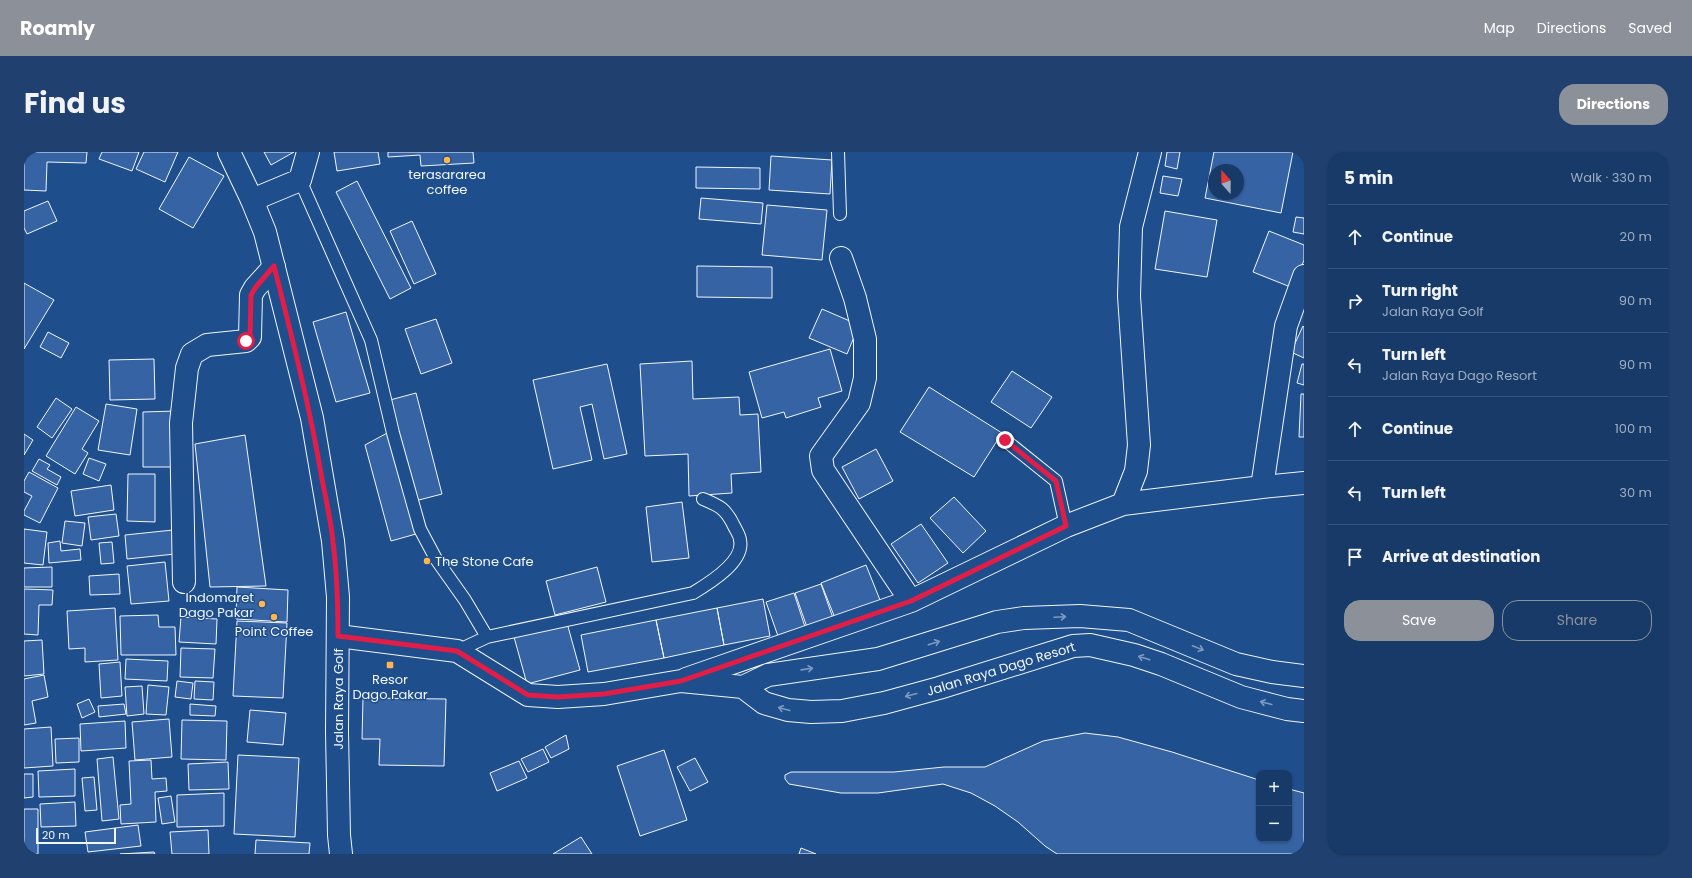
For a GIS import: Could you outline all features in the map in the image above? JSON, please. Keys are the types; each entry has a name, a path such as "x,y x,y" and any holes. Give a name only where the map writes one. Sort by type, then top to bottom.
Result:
{"street":[{"name":"Jalan Raya Golf","path":"229,152 252,200 265,232 312,418 327,503 334,548 338,597 339,835 341,854"},
{"path":"252,200 300,180 308,152"},
{"path":"1123,504 1136,471 1139,444 1129,296 1131,227 1150,152"},
{"path":"841,258 855,298 865,339 865,378 860,403 821,456 823,470 911,601"},
{"path":"184,582 181,423 187,368 192,354 207,345 246,341 250,337 251,295 255,288 274,266"},
{"path":"1262,487 1286,326 1304,276"},
{"path":"338,636 457,651 528,695 558,697 604,694 681,681 911,601 1066,526 1123,504 1304,483"},
{"path":"681,681 743,687 768,675 878,659 997,622 1024,618 1080,616 1129,620 1236,664 1272,672 1304,676"},
{"name":"Jalan Raya Dago Resort","path":"743,687 764,703 788,710 811,712 842,711 884,703 939,688 1073,646 1090,645 1134,655 1161,664 1241,697 1287,709 1304,711"}],"lane":[{"path":"838,152 840,214"},
{"path":"300,180 371,340 392,433 420,529 436,559 465,600 487,637"},
{"path":"1005,440 1056,481 1066,526"},
{"path":"457,651 487,637 693,593 713,582 728,568 739,552 741,541 729,516 720,506 703,499"}],"building":[{"path":"24,152 87,152 86,163 47,162 46,191 24,190"},
{"path":"102,152 139,152 132,171 99,159"},
{"path":"144,152 178,152 165,182 136,169"},
{"path":"264,152 294,152 271,165"},
{"path":"334,152 378,152 380,164 337,171"},
{"name":"terasararea coffee","path":"388,152 473,152 474,163 421,166 420,155 388,157"},
{"path":"1167,152 1180,152 1177,169 1165,166"},
{"path":"1214,152 1293,152 1281,213 1215,200 1244,200 1244,164 1212,164"},
{"path":"771,156 832,160 830,194 769,190"},
{"path":"189,157 224,176 193,228 159,209"},
{"path":"696,167 760,168 760,189 696,188"},
{"path":"1163,176 1182,179 1178,196 1160,193"},
{"path":"357,181 411,288 390,299 336,192"},
{"path":"1208,183 1208,199 1205,198"},
{"path":"701,198 763,203 761,224 699,219"},
{"path":"48,201 57,221 27,234 24,228 24,211"},
{"path":"767,205 827,210 822,260 762,255"},
{"path":"1165,211 1217,220 1207,277 1155,269"},
{"path":"1296,217 1304,218 1304,234 1293,232"},
{"path":"412,221 436,274 414,284 390,231"},
{"path":"1269,231 1304,245 1304,260 1293,288 1253,272"},
{"path":"697,266 772,267 772,298 697,297"},
{"path":"24,283 54,300 24,349"},
{"path":"822,309 859,325 847,354 809,338"},
{"path":"346,312 370,393 336,402 313,322"},
{"path":"436,319 452,363 421,374 405,329"},
{"path":"1303,326 1304,327 1304,358 1291,352"},
{"path":"48,332 69,343 61,358 40,347"},
{"path":"830,349 842,391 818,398 821,407 786,418 784,412 762,418 749,372"},
{"path":"154,359 155,399 110,400 109,360"},
{"path":"692,361 693,399 739,397 740,415 758,414 761,472 731,474 732,493 689,496 688,454 645,456 640,364"},
{"path":"607,364 627,454 604,459 592,404 580,407 592,460 553,469 533,380"},
{"path":"1302,364 1304,364 1304,385 1297,383"},
{"path":"1012,371 1052,397 1031,428 991,402"},
{"path":"929,387 1002,433 974,477 900,432"},
{"path":"416,393 442,494 415,501 390,400"},
{"path":"1301,394 1304,394 1304,437 1299,437"},
{"path":"56,398 72,409 52,438 37,427"},
{"path":"106,404 137,409 130,455 98,450"},
{"path":"76,407 99,421 82,449 88,453 75,474 46,456"},
{"path":"176,411 176,467 143,467 143,412"},
{"path":"389,432 416,534 391,541 365,445"},
{"path":"24,434 33,440 24,455"},
{"path":"245,435 266,586 210,587 195,444"},
{"path":"876,449 893,481 859,499 842,467"},
{"path":"89,458 106,464 99,481 83,474"},
{"path":"39,459 50,465 47,469 61,477 57,485 32,471"},
{"path":"29,472 58,488 40,523 24,515 24,511 32,496 24,492 24,481"},
{"path":"128,474 155,474 155,522 127,521"},
{"path":"111,485 114,510 75,516 71,491"},
{"path":"954,497 986,531 963,553 930,518"},
{"path":"682,502 689,558 652,562 646,507"},
{"path":"116,514 119,536 91,540 88,517"},
{"path":"65,521 85,523 82,546 62,543"},
{"path":"921,524 948,563 918,583 891,544"},
{"path":"24,529 47,532 43,565 24,563"},
{"path":"173,530 175,554 127,559 125,535"},
{"path":"60,541 61,551 80,549 81,560 49,563 48,543"},
{"path":"112,542 114,563 101,564 99,543"},
{"path":"165,562 169,601 131,604 127,566"},
{"path":"866,565 882,605 837,623 821,583"},
{"path":"52,567 52,587 24,587 24,568"},
{"path":"597,567 606,602 555,615 546,581"},
{"path":"119,574 120,594 90,595 89,576"},
{"path":"821,584 834,621 808,630 795,593"},
{"name":"Indomaret Dago Pakar","path":"237,587 288,590 287,622 236,619"},
{"path":"24,589 53,590 52,605 39,605 38,635 24,634"},
{"path":"794,593 806,630 779,639 766,602"},
{"path":"763,599 770,636 724,645 717,608"},
{"path":"115,608 118,660 85,662 85,648 69,649 67,611"},
{"path":"717,608 724,645 664,658 656,620"},
{"path":"158,615 159,627 175,627 176,655 121,655 120,616"},
{"path":"181,617 217,619 216,644 179,642"},
{"path":"656,620 664,658 588,672 581,635"},
{"path":"237,621 287,623 283,698 233,696"},
{"path":"567,623 580,670 527,684 514,637"},
{"path":"42,640 44,674 24,676 24,641"},
{"path":"181,648 215,649 213,678 180,677"},
{"path":"126,659 168,661 167,681 125,679"},
{"path":"120,662 122,696 101,698 99,664"},
{"path":"44,675 48,697 32,701 36,723 24,725 24,679"},
{"path":"177,681 193,683 191,699 175,697"},
{"path":"195,681 214,682 213,700 194,699"},
{"path":"148,685 169,687 166,715 146,714"},
{"path":"142,686 144,714 127,716 125,687"},
{"path":"363,698 446,699 444,766 379,765 380,739 362,739"},
{"path":"89,699 95,712 82,718 77,704"},
{"path":"124,704 126,714 99,717 98,706"},
{"path":"190,704 216,706 215,716 190,715"},
{"path":"250,710 286,713 283,745 247,742"},
{"path":"169,719 172,757 135,760 132,722"},
{"path":"182,720 227,721 226,760 181,759"},
{"path":"125,721 126,748 81,751 80,724"},
{"path":"51,727 53,766 24,768 24,729"},
{"path":"1085,733 1118,737 1172,752 1256,779 1256,842 1292,842 1292,790 1304,793 1304,854 1057,854 1045,846 1018,822 995,806 971,793 943,784 878,793 841,793 789,784 785,779 785,775 791,772 894,772 944,767 985,767 1043,741"},
{"path":"566,735 569,749 551,758 545,747"},
{"path":"79,738 79,762 56,763 55,739"},
{"path":"543,749 549,762 528,772 521,759"},
{"path":"664,750 687,820 640,836 617,766"},
{"path":"238,755 299,758 295,837 234,834"},
{"path":"113,757 119,819 102,821 97,759"},
{"path":"695,758 708,782 690,791 677,767"},
{"path":"151,760 152,779 166,778 167,791 155,792 156,822 121,824 120,805 131,804 129,761"},
{"path":"519,761 527,778 497,791 490,773"},
{"path":"228,762 229,789 189,790 188,764"},
{"path":"75,769 75,796 39,797 38,771"},
{"path":"24,774 33,774 33,797 24,798"},
{"path":"94,777 97,810 85,811 82,778"},
{"path":"224,793 224,826 177,827 177,795"},
{"path":"171,796 175,822 162,824 158,798"},
{"path":"75,802 76,826 41,827 40,804"},
{"path":"24,809 38,809 38,854 24,854"},
{"path":"138,825 141,846 88,852 85,832"},
{"path":"208,830 209,854 172,854 170,832"},
{"path":"581,837 592,854 553,854"},
{"path":"256,840 310,843 309,854 255,854"},
{"path":"801,848 816,854 799,854"},
{"path":"154,852 155,854 120,854"}],"place":[{"name":"terasararea coffee","path":"447,160"},
{"name":"The Stone Cafe","path":"427,561"},
{"name":"Indomaret Dago Pakar","path":"262,604"},
{"name":"Point Coffee","path":"274,617"},
{"name":"Resor Dago Pakar","path":"390,665"}],"route":[{"path":"246,341 250,337 251,295 255,288 274,266 312,418 328,510 336,568 338,636 457,651 528,695 558,697 604,694 681,681 911,601 1066,526 1056,481 1005,440"}]}
